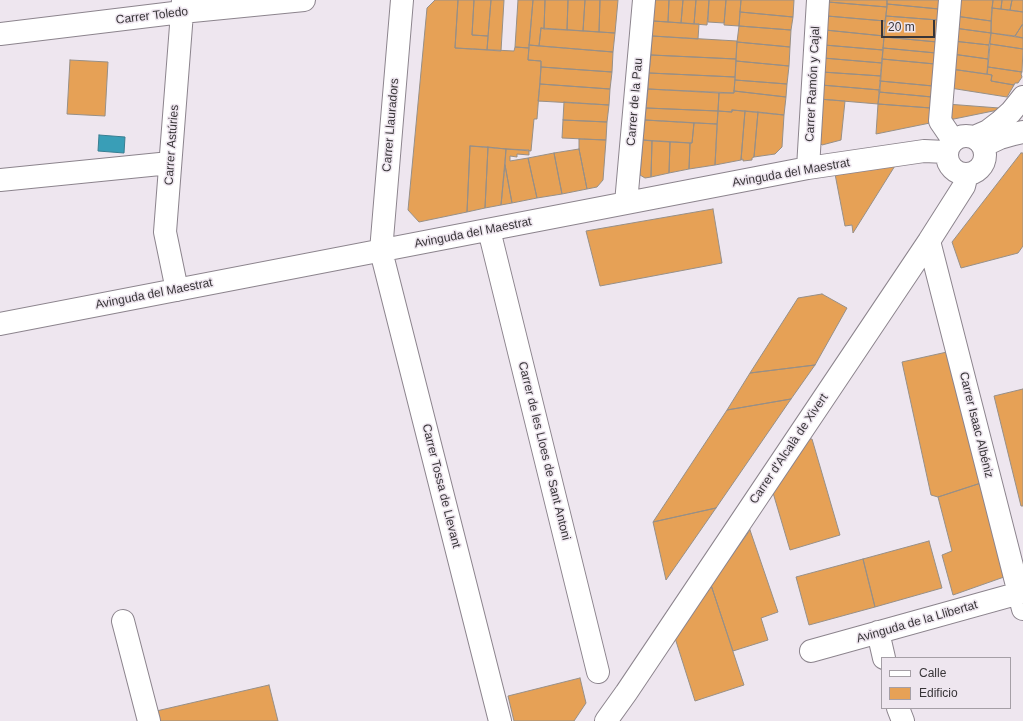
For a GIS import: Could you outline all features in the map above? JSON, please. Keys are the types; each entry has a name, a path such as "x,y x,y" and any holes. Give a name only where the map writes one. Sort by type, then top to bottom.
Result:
{"street":[{"name":"Carrer Toledo","path":"0,34 182,6 304,0"},
{"name":"Carrer Llauradors","path":"381,251 402,0"},
{"name":"Carrer de la Pau","path":"626,203 644,0"},
{"name":"Carrer Ramón y Cajal","path":"808,168 818,0"},
{"path":"950,0 940,120 964,144 985,152 985,159 978,169 973,172 961,174 951,168 946,158 964,144 988,131 1001,121 1011,112 1023,97"},
{"name":"Carrer Astúries","path":"177,290 165,232 182,6"},
{"path":"964,144 1000,138 1023,132"},
{"name":"Avinguda del Maestrat","path":"0,324 808,168 964,144"},
{"path":"0,180 170,163"},
{"name":"Carrer d'Alcalà de Xivert","path":"606,721 929,241 964,186 967,174"},
{"name":"Carrer de les Lloes de Sant Antoni","path":"489,230 598,672"},
{"name":"Carrer Isaac Albéniz","path":"929,241 1022,598"},
{"name":"Carrer Tossa de Llevant","path":"381,251 500,721"},
{"name":"Avinguda de la Llibertat","path":"810,651 878,632 1022,598"},
{"path":"123,621 149,721"},
{"path":"878,632 884,657"},
{"path":"898,709 903,721"}],"water":[{"path":"99,135 125,137 124,153 98,151"}],"building":[{"path":"435,0 458,0 455,48 514,51 515,47 529,48 528,60 541,61 541,67 537,119 534,119 531,151 470,146 467,212 419,222 408,210 427,8"},
{"path":"458,0 474,0 472,35 488,36 487,50 455,48"},
{"path":"474,0 491,0 488,36 472,35"},
{"path":"491,0 504,0 501,51 487,50"},
{"path":"518,0 533,0 529,48 515,47"},
{"path":"533,0 545,0 544,29 541,28 539,46 529,45"},
{"path":"545,0 568,0 567,30 544,29"},
{"path":"568,0 585,0 583,31 567,30"},
{"path":"585,0 600,0 599,32 583,31"},
{"path":"600,0 618,0 615,33 599,32"},
{"path":"655,0 669,0 668,22 653,21"},
{"path":"669,0 683,0 681,23 668,22"},
{"path":"683,0 696,0 694,24 681,23"},
{"path":"696,0 709,0 707,25 694,24"},
{"path":"709,0 726,0 724,23 708,22"},
{"path":"726,0 741,0 739,26 724,25"},
{"path":"741,0 794,0 793,17 740,12"},
{"path":"828,0 887,0 887,7 828,2"},
{"path":"887,0 940,0 939,9 887,4"},
{"path":"957,0 993,0 991,21 955,16"},
{"path":"993,0 1002,0 1001,9 992,8"},
{"path":"1002,0 1012,0 1010,10 1001,9"},
{"path":"1012,0 1023,0 1023,12 1010,10"},
{"path":"828,2 887,7 885,21 827,16"},
{"path":"887,4 939,9 938,20 886,16"},
{"path":"992,8 1023,12 1023,25 1015,36 991,33"},
{"path":"740,12 793,17 791,30 739,26"},
{"path":"827,16 885,21 884,36 825,30"},
{"path":"886,16 938,20 937,42 884,37"},
{"path":"955,16 991,21 991,33 954,28"},
{"path":"653,21 699,24 698,39 652,36"},
{"path":"1022,25 1023,38 1015,36"},
{"path":"739,26 791,30 790,47 737,42"},
{"path":"541,28 615,33 613,52 539,46"},
{"path":"954,28 991,33 989,45 953,41"},
{"path":"825,30 884,36 883,50 824,45"},
{"path":"991,33 1023,38 1023,49 990,44"},
{"path":"652,36 737,41 736,59 651,55"},
{"path":"884,37 937,42 936,53 883,48"},
{"path":"953,41 989,45 988,59 952,54"},
{"path":"737,42 790,47 789,66 736,61"},
{"path":"990,44 1023,49 1022,72 988,67"},
{"path":"529,45 613,52 612,72 541,67 541,61 528,60"},
{"path":"824,45 883,50 882,63 823,58"},
{"path":"883,48 936,53 935,64 882,59"},
{"path":"952,54 988,59 987,74 951,69"},
{"path":"651,55 736,59 735,77 649,73"},
{"path":"823,58 882,63 881,76 822,72"},
{"path":"882,59 935,64 933,86 880,81"},
{"path":"70,60 108,62 105,116 67,114"},
{"path":"736,61 789,66 787,84 735,80"},
{"path":"541,67 612,72 610,89 540,84"},
{"path":"988,67 1022,72 1022,77 1018,83 1015,83 1014,85 991,81 992,75 987,74"},
{"path":"951,69 992,75 991,81 1014,85 1007,97 950,88"},
{"path":"822,72 881,76 880,90 821,85"},
{"path":"649,73 735,77 734,93 648,89"},
{"path":"735,80 787,84 786,97 734,91"},
{"path":"880,81 933,86 932,97 879,92"},
{"path":"540,84 610,89 609,105 538,101"},
{"path":"821,85 880,90 878,104 819,99"},
{"path":"648,89 719,93 718,111 646,108"},
{"path":"734,91 786,97 784,115 732,110 732,112 718,111 719,93 734,93"},
{"path":"879,92 932,97 931,108 878,104"},
{"path":"819,99 845,101 841,140 822,145 816,139"},
{"path":"564,102 609,105 607,122 563,120"},
{"path":"878,104 931,108 930,123 876,134"},
{"path":"947,104 999,108 998,110 949,120"},
{"path":"646,108 718,111 717,124 645,120"},
{"path":"732,110 745,111 741,160 715,165 718,111 732,112"},
{"path":"745,111 758,112 754,157 752,160 743,161 743,159 741,160"},
{"path":"758,112 784,115 782,147 775,154 754,157"},
{"path":"563,120 607,122 606,140 562,138"},
{"path":"645,120 694,123 692,143 643,140"},
{"path":"694,123 717,124 715,165 689,169 690,143 692,143"},
{"path":"579,139 606,140 603,180 597,187 587,189 579,149"},
{"path":"643,140 652,141 651,177 645,178 640,175"},
{"path":"652,141 670,142 669,173 651,177"},
{"path":"670,142 690,143 689,169 669,173"},
{"path":"470,146 488,147 485,208 467,212"},
{"path":"488,147 506,149 501,205 485,208"},
{"path":"506,149 529,150 529,155 517,154 517,157 510,156 510,161 528,158 537,198 512,203 505,165"},
{"path":"579,149 587,189 562,194 554,153"},
{"path":"554,153 562,194 537,198 528,158"},
{"path":"1021,153 1023,153 1023,246 1018,253 961,268 952,242"},
{"path":"898,161 853,233 852,225 845,226 835,174"},
{"path":"505,165 512,203 501,205"},
{"path":"713,209 722,263 600,286 586,231"},
{"path":"822,294 847,308 815,365 750,373 798,298"},
{"path":"947,352 981,483 938,497 931,495 902,362"},
{"path":"815,365 791,399 727,410 750,373"},
{"path":"1023,389 1023,506 1021,506 994,396"},
{"path":"791,399 716,508 653,522 727,410"},
{"path":"800,439 812,439 840,535 790,550 771,486"},
{"path":"981,483 1004,577 953,595 942,555 952,551 938,497"},
{"path":"716,508 666,580 653,522"},
{"path":"750,530 778,612 761,618 768,640 733,651 711,585"},
{"path":"929,541 942,588 875,607 863,559"},
{"path":"863,559 875,607 809,625 796,577"},
{"path":"711,585 744,685 695,701 675,638"},
{"path":"580,678 586,703 574,721 514,721 508,696"},
{"path":"269,685 278,721 155,721 152,712"}]}
